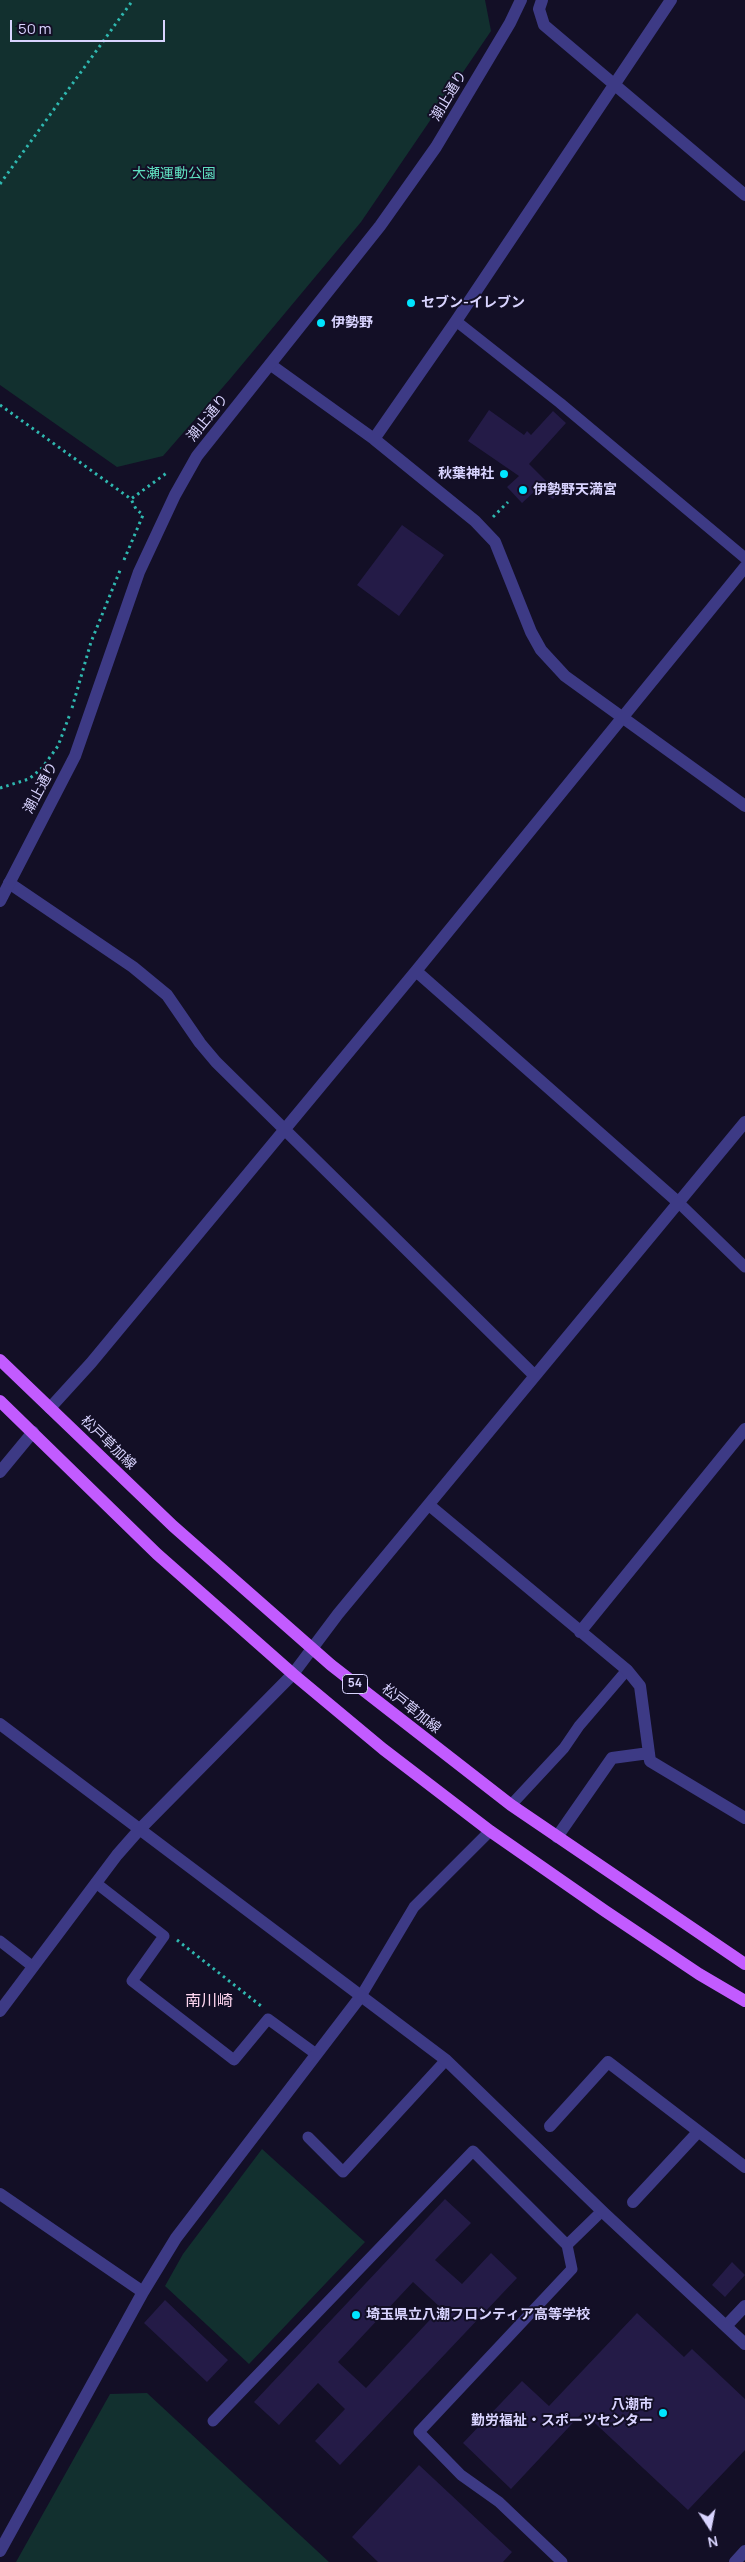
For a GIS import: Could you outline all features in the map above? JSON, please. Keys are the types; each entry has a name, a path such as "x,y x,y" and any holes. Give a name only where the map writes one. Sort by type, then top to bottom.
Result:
{"main road":[{"name":"松戸草加線","path":"0,1360 173,1526 312,1650 511,1805 745,1964"},
{"name":"54","path":"0,1401 157,1554 293,1674 383,1749 490,1830 683,1963 745,2001"}],"street":[{"name":"潮止通り","path":"0,901 75,756 139,572 175,495 197,456 380,226 436,148 510,23 521,0"},
{"path":"542,0 539,9 544,25 745,196"},
{"path":"374,438 456,321 671,0"},
{"path":"271,365 374,438 474,521 495,542 531,632 541,650 565,676 745,806"},
{"path":"50,1408 91,1363 416,971 745,567"},
{"path":"9,883 149,978 179,1009 200,1043 211,1056 535,1376"},
{"path":"416,971 679,1202"},
{"path":"0,2011 32,1966 139,1830 293,1674 338,1614 745,1122"},
{"path":"580,1632 745,1428"},
{"path":"0,1472 33,1432"},
{"path":"429,1504 627,1670 640,1686 650,1761 745,1818"},
{"path":"0,1724 446,2060 602,2211 745,2344"},
{"path":"557,1837 612,1758 648,1752"},
{"path":"0,2551 143,2292 176,2238 360,1996"},
{"path":"550,2126 608,2062 745,2167"},
{"path":"633,2202 698,2132"},
{"path":"0,2194 143,2292"},
{"path":"726,2326 745,2306"},
{"path":"735,2562 745,2551"}],"lane":[{"path":"456,321 575,416 745,558"},
{"path":"679,1202 745,1267"},
{"path":"511,1805 564,1748 579,1726 627,1670"},
{"path":"360,1996 414,1907 490,1830"},
{"path":"96,1883 164,1936 132,1981 234,2060 268,2019 316,2054"},
{"path":"0,1941 32,1966"},
{"path":"308,2136 343,2172 446,2060"},
{"path":"213,2421 473,2151 567,2246 572,2269 419,2432 461,2476 499,2502 562,2562"},
{"path":"567,2246 602,2211"}],"path":[{"path":"0,184 133,0"},
{"path":"0,405 131,498 136,509 143,515 91,642 71,710 58,746 46,763 29,779 0,788"},
{"path":"131,498 173,469"},
{"path":"164,1936 174,1937 266,2010 268,2019"}],"green space":[{"name":"大瀬運動公園","path":"0,0 485,0 491,31 361,222 230,379 163,456 117,467 0,385"},
{"path":"262,2149 365,2242 249,2364 165,2286 183,2254"},
{"path":"147,2393 329,2562 16,2562 110,2394"}],"building":[{"path":"489,410 524,435 527,431 531,435 553,411 566,423 529,464 558,493 553,499 534,486 532,488 535,491 522,503 507,487 519,476 468,441"},
{"path":"402,525 444,555 399,616 357,585"},
{"path":"445,2199 471,2223 435,2260 462,2284 491,2253 517,2278 340,2465 315,2441 345,2409 318,2383 279,2425 254,2402","holes":["413,2282 441,2308 366,2388 338,2362"]},
{"path":"732,2262 745,2275 725,2297 712,2285"},
{"path":"165,2300 228,2360 207,2382 144,2323"},
{"path":"637,2313 684,2357 692,2349 745,2399 745,2450 688,2510 583,2412 511,2489 463,2443 522,2381 549,2406"},
{"path":"419,2465 512,2552 503,2562 378,2562 352,2537"}],"place":[{"name":"セブン-イレブン","path":"411,303"},
{"name":"伊勢野","path":"321,323"},
{"name":"秋葉神社","path":"504,474"},
{"name":"伊勢野天満宮","path":"523,490"},
{"name":"埼玉県立八潮フロンティア高等学校","path":"356,2315"},
{"name":"八潮市 勤労福祉・スポーツセンター","path":"663,2413"}],"district":[{"name":"南川崎","path":"209,2002"}]}
